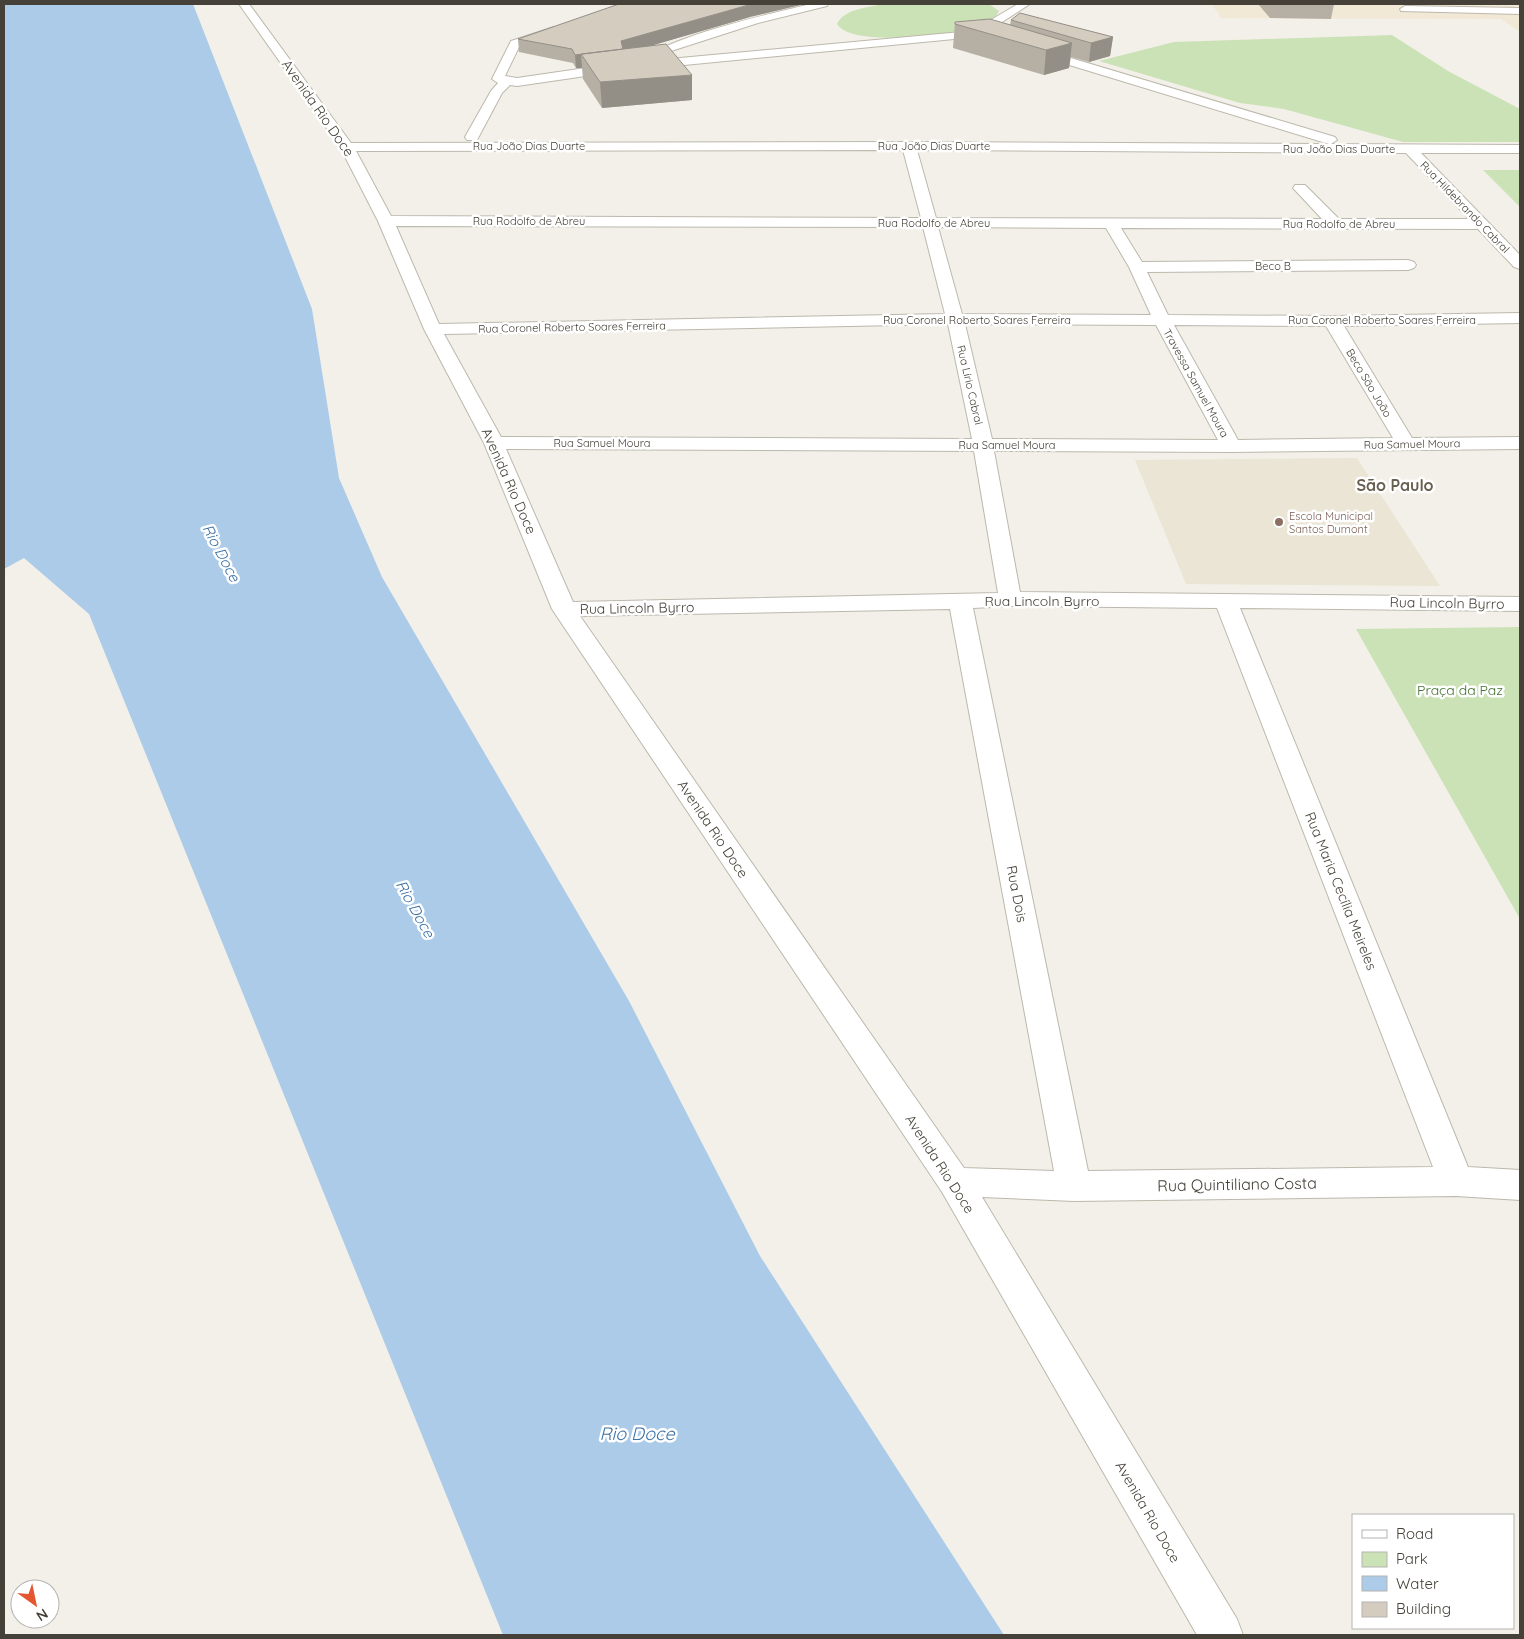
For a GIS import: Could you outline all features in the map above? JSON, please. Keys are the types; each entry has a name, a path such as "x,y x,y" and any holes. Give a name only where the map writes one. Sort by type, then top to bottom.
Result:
{"street":[{"name":"Avenida Rio Doce","path":"244,4 348,147 386,221 433,329 494,443 564,609 954,1182 1221,1635"},
{"path":"643,64 664,50 754,21 823,4"},
{"path":"808,18 811,14 831,4"},
{"path":"1000,4 1011,11"},
{"path":"975,34 1025,4"},
{"path":"1405,9 1520,11"},
{"path":"562,27 515,43 498,79 506,82 517,82 643,64 975,34 1003,42"},
{"path":"826,35 870,44"},
{"path":"1022,48 1360,149"},
{"path":"472,137 497,91 506,82"},
{"name":"Rua João Dias Duarte","path":"348,147 909,146 1520,149"},
{"name":"Rua Lírio Cabral","path":"909,146 955,319 983,444 1010,599"},
{"name":"Rua Hildebrando Cabral","path":"1410,149 1520,264"},
{"path":"1300,188 1335,224"},
{"name":"Rua Rodolfo de Abreu","path":"386,221 1481,224"},
{"name":"Travessa Samuel Moura","path":"1111,223 1137,267 1162,320 1231,446"},
{"name":"Beco B","path":"1137,267 1408,265"},
{"name":"Rua Coronel Roberto Soares Ferreira","path":"433,329 955,319 1332,321 1520,318"},
{"name":"Beco São João","path":"1332,321 1406,444"},
{"name":"Rua Samuel Moura","path":"494,443 1231,446 1520,443"},
{"name":"Rua Lincoln Byrro","path":"564,609 960,602 1010,599 1520,604"},
{"name":"Rua Maria Cecília Meireles","path":"1226,601 1456,1181"},
{"name":"Rua Dois","path":"960,602 1074,1186"},
{"name":"Rua Quintiliano Costa","path":"954,1182 1074,1186 1456,1181 1520,1185"}],"shaded area":[{"path":"1212,4 1520,4 1520,32 1501,19 1221,18"},
{"name":"Escola Municipal Santos Dumont","path":"1357,458 1440,586 1186,584 1135,460"}],"green space":[{"path":"884,4 989,4 999,11 990,22 973,28 908,37 884,38 863,36 847,32 837,24 840,19 851,12"},
{"path":"1392,35 1448,71 1520,109 1520,142 1403,142 1284,109 1240,103 1099,61 1174,42"},
{"path":"1483,170 1520,170 1520,207"},
{"name":"Praça da Paz","path":"1520,627 1520,919 1356,629"}],"water":[{"name":"Rio Doce","path":"4,4 193,4 312,309 339,478 382,577 629,1001 760,1256 1004,1635 503,1635 89,614 24,558 4,569"}],"building":[{"path":"619,4 752,4 621,41 623,49 575,55 572,49 518,39"},
{"path":"1020,13 1113,37 1091,43 1011,20"},
{"path":"990,19 1072,43 1046,50 955,24 955,22"},
{"path":"666,44 692,75 600,82 581,54"}],"place":[{"name":"Escola Municipal Santos Dumont","path":"1279,522"}],"district":[{"name":"São Paulo","path":"1395,485"}]}
